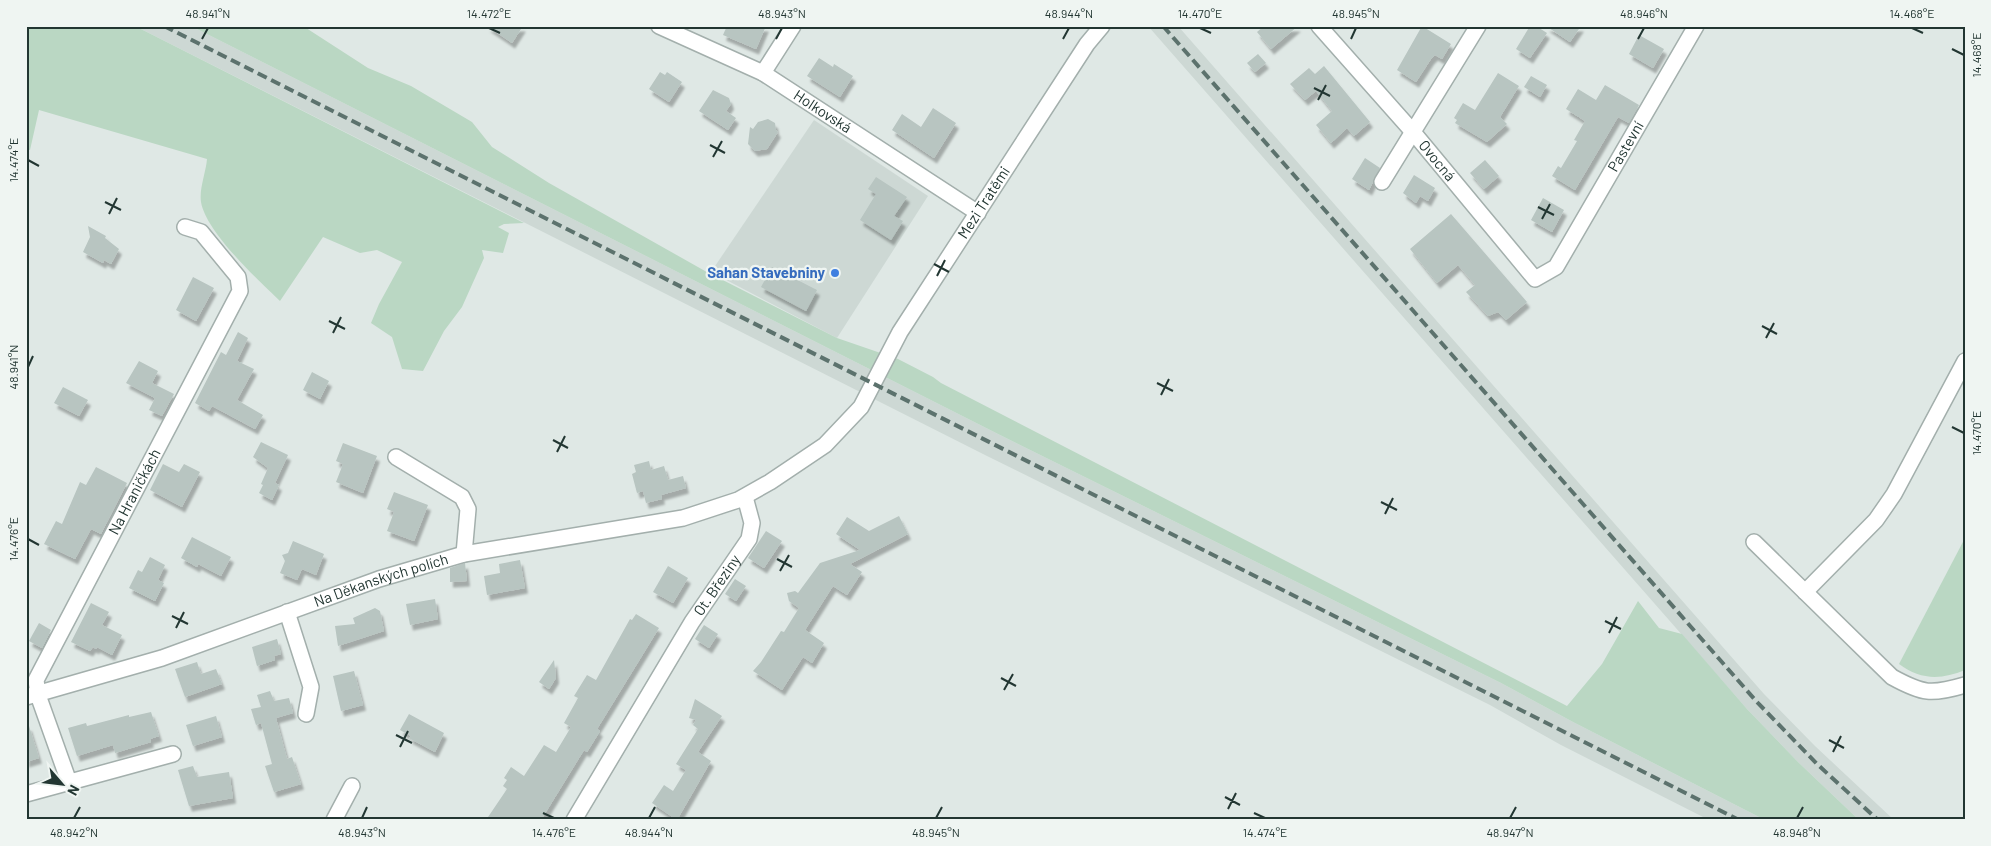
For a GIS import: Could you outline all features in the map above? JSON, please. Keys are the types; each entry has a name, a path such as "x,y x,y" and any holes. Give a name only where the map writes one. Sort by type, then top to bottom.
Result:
{"street":[{"name":"Holkovská","path":"659,26 763,73 978,213"},
{"path":"763,73 793,26"},
{"name":"Mezi Tratěmi","path":"744,497 825,445 861,406 900,332 1087,44 1102,26"},
{"name":"Ovocná","path":"1319,26 1413,132 1535,280 1556,267"},
{"path":"1382,182 1478,26"},
{"name":"Pastevní","path":"1556,267 1696,26"},
{"name":"Na Hraničkách","path":"32,696 36,680 240,291 238,277 201,232 185,227"},
{"path":"1806,592 1880,514 1894,494 1965,361"},
{"path":"396,456 462,497 468,509 464,554"},
{"name":"Na Děkanských polích","path":"32,696 162,658 379,579 464,554 682,518 744,497"},
{"name":"Ot. Březiny","path":"574,820 692,622 749,539 752,523 744,497"},
{"path":"1754,542 1892,677 1917,691 1941,692 1965,685"},
{"path":"287,612 311,687 306,714"},
{"path":"32,696 69,782"},
{"path":"26,794 173,754"},
{"path":"334,820 352,786"}],"shaded area":[{"path":"135,26 191,26 998,434 1501,683 1765,820 1709,820 1561,745 1490,705 987,456"},
{"path":"1148,26 1178,26 1764,694 1815,746 1894,820 1859,820 1798,762 1747,709"},
{"path":"814,120 928,196 837,338 711,272"}],"green space":[{"path":"26,26 135,26 524,223 504,224 498,227 509,233 503,253 482,250 484,258 462,307 444,331 423,371 402,369 392,337 371,323 402,262 377,250 360,253 323,237 280,301 234,255 212,227 205,214 201,197 207,159 39,110 30,150 26,149"},
{"path":"191,26 303,26 368,68 411,86 472,122 492,147 549,183 705,271 837,338 898,359 941,383 1567,706 1602,664 1638,601 1659,628 1682,634 1747,709 1798,762 1859,820 1765,820 1501,683 998,434"},
{"path":"1965,538 1965,670 1948,676 1923,676 1899,664"}],"building":[{"path":"487,26 523,26 512,43"},
{"path":"727,26 766,26 756,49 723,35"},
{"path":"1264,26 1298,26 1271,49 1257,32"},
{"path":"1422,26 1451,44 1442,59 1435,55 1431,59 1416,82 1397,70"},
{"path":"1530,26 1536,26 1547,33 1530,58 1516,49"},
{"path":"1546,26 1581,26 1570,42"},
{"path":"1639,35 1664,49 1653,68 1629,54"},
{"path":"1258,54 1266,63 1255,72 1247,63"},
{"path":"819,58 833,67 834,64 853,76 840,97 807,76"},
{"path":"1324,66 1370,122 1354,136 1347,128 1331,143 1316,125 1332,111 1316,91 1305,100 1290,84 1309,68 1315,74"},
{"path":"660,72 665,75 667,72 682,82 669,102 649,89"},
{"path":"1498,73 1519,86 1500,117 1507,124 1487,142 1455,123 1457,120 1454,118 1463,103 1475,110"},
{"path":"1531,76 1547,85 1540,97 1524,87"},
{"path":"1605,85 1639,105 1629,123 1618,117 1575,190 1552,176 1558,166 1561,168 1577,141 1574,140 1585,121 1566,109 1578,89 1596,100"},
{"path":"713,90 729,98 731,104 726,111 736,118 728,130 699,111"},
{"path":"933,108 956,123 934,158 892,130 902,114 921,127"},
{"path":"768,119 775,123 778,132 767,149 755,151 748,144 750,127 753,129 758,122"},
{"path":"1365,158 1380,168 1369,190 1352,179"},
{"path":"1485,160 1499,176 1484,189 1470,173"},
{"path":"1414,175 1435,188 1428,201 1420,196 1416,203 1403,193"},
{"path":"876,177 907,197 894,216 903,221 891,240 860,220 876,194 868,189"},
{"path":"1543,198 1564,210 1552,232 1531,220"},
{"path":"1451,214 1527,302 1506,320 1498,312 1488,316 1466,292 1475,285 1458,265 1437,283 1410,249"},
{"path":"88,226 106,236 105,238 119,249 111,264 104,260 103,263 83,252 90,237"},
{"path":"772,267 817,290 806,311 761,287"},
{"path":"193,277 214,288 196,321 176,310"},
{"path":"238,332 248,338 237,361 254,369 237,400 263,415 255,429 212,406 209,411 195,403 221,352 226,355"},
{"path":"139,361 158,371 152,383 174,394 162,416 149,410 155,398 126,383"},
{"path":"312,372 329,381 320,399 303,390"},
{"path":"63,387 88,400 79,416 54,403"},
{"path":"261,442 288,455 275,483 279,485 272,500 259,493 268,468 253,457"},
{"path":"343,443 377,456 363,493 336,482 343,464 336,461"},
{"path":"649,461 651,470 664,466 668,480 683,476 686,488 661,495 662,499 646,503 643,491 637,493 632,474 636,472 634,465"},
{"path":"163,464 179,472 184,464 200,472 182,507 150,490"},
{"path":"96,467 127,483 101,534 91,529 75,559 44,544 56,521 62,524 80,482 86,485"},
{"path":"394,492 428,505 414,541 387,531 394,512 387,509"},
{"path":"899,516 908,534 850,564 862,572 847,595 833,586 805,630 824,643 812,663 803,657 782,690 753,671 781,631 784,632 799,608 789,601 787,593 795,591 798,593 820,563 860,550 836,534 847,517 869,531"},
{"path":"766,531 782,541 764,568 748,558"},
{"path":"192,537 231,557 221,576 198,564 197,567 181,558"},
{"path":"293,541 324,554 316,575 302,569 297,580 280,573 285,561 282,555 288,553"},
{"path":"150,557 165,565 158,580 164,583 155,601 129,588 138,570 142,572"},
{"path":"520,560 525,588 487,595 484,576 500,573 499,564"},
{"path":"465,563 467,581 450,582 450,568"},
{"path":"668,566 688,578 673,603 653,592"},
{"path":"735,579 746,586 736,601 725,594"},
{"path":"435,599 438,619 410,625 406,604"},
{"path":"91,603 109,612 102,625 122,635 112,655 97,647 96,649 93,647 90,651 71,642"},
{"path":"375,608 380,611 384,631 338,646 335,626 355,624 353,618"},
{"path":"636,614 659,628 597,729 600,731 587,752 584,750 541,820 486,820 507,789 503,786 507,780 504,778 511,767 524,776 544,745 556,752 571,727 564,723 578,698 574,696 587,675 596,680 630,619 632,620"},
{"path":"39,623 51,630 42,648 29,641"},
{"path":"704,625 718,634 709,648 695,639"},
{"path":"277,639 281,654 274,656 275,660 257,666 252,647"},
{"path":"554,660 556,678 549,689 539,682"},
{"path":"197,662 201,674 216,669 222,684 185,697 175,669"},
{"path":"354,671 363,705 341,711 333,676"},
{"path":"270,691 274,701 289,698 293,713 276,718 287,759 292,757 301,784 274,792 265,766 272,764 261,723 256,725 251,709 261,707 257,695"},
{"path":"695,699 722,716 698,752 711,761 677,820 652,803 664,785 673,791 686,770 676,764 698,729 693,725 696,720 689,718"},
{"path":"151,712 159,736 150,739 151,742 115,753 113,745 77,756 68,728 86,723 87,726 129,715 129,717"},
{"path":"409,714 444,733 435,752 409,738 411,736 400,730"},
{"path":"216,716 222,737 193,746 186,725"},
{"path":"26,726 29,726 39,758 26,762"},
{"path":"193,766 197,777 229,772 233,798 189,806 178,770"}],"railway":[{"path":"164,26 1739,820"},
{"path":"1163,26 1757,702 1817,764 1878,820"}],"place":[{"name":"Sahan Stavebniny","path":"835,273"}]}
